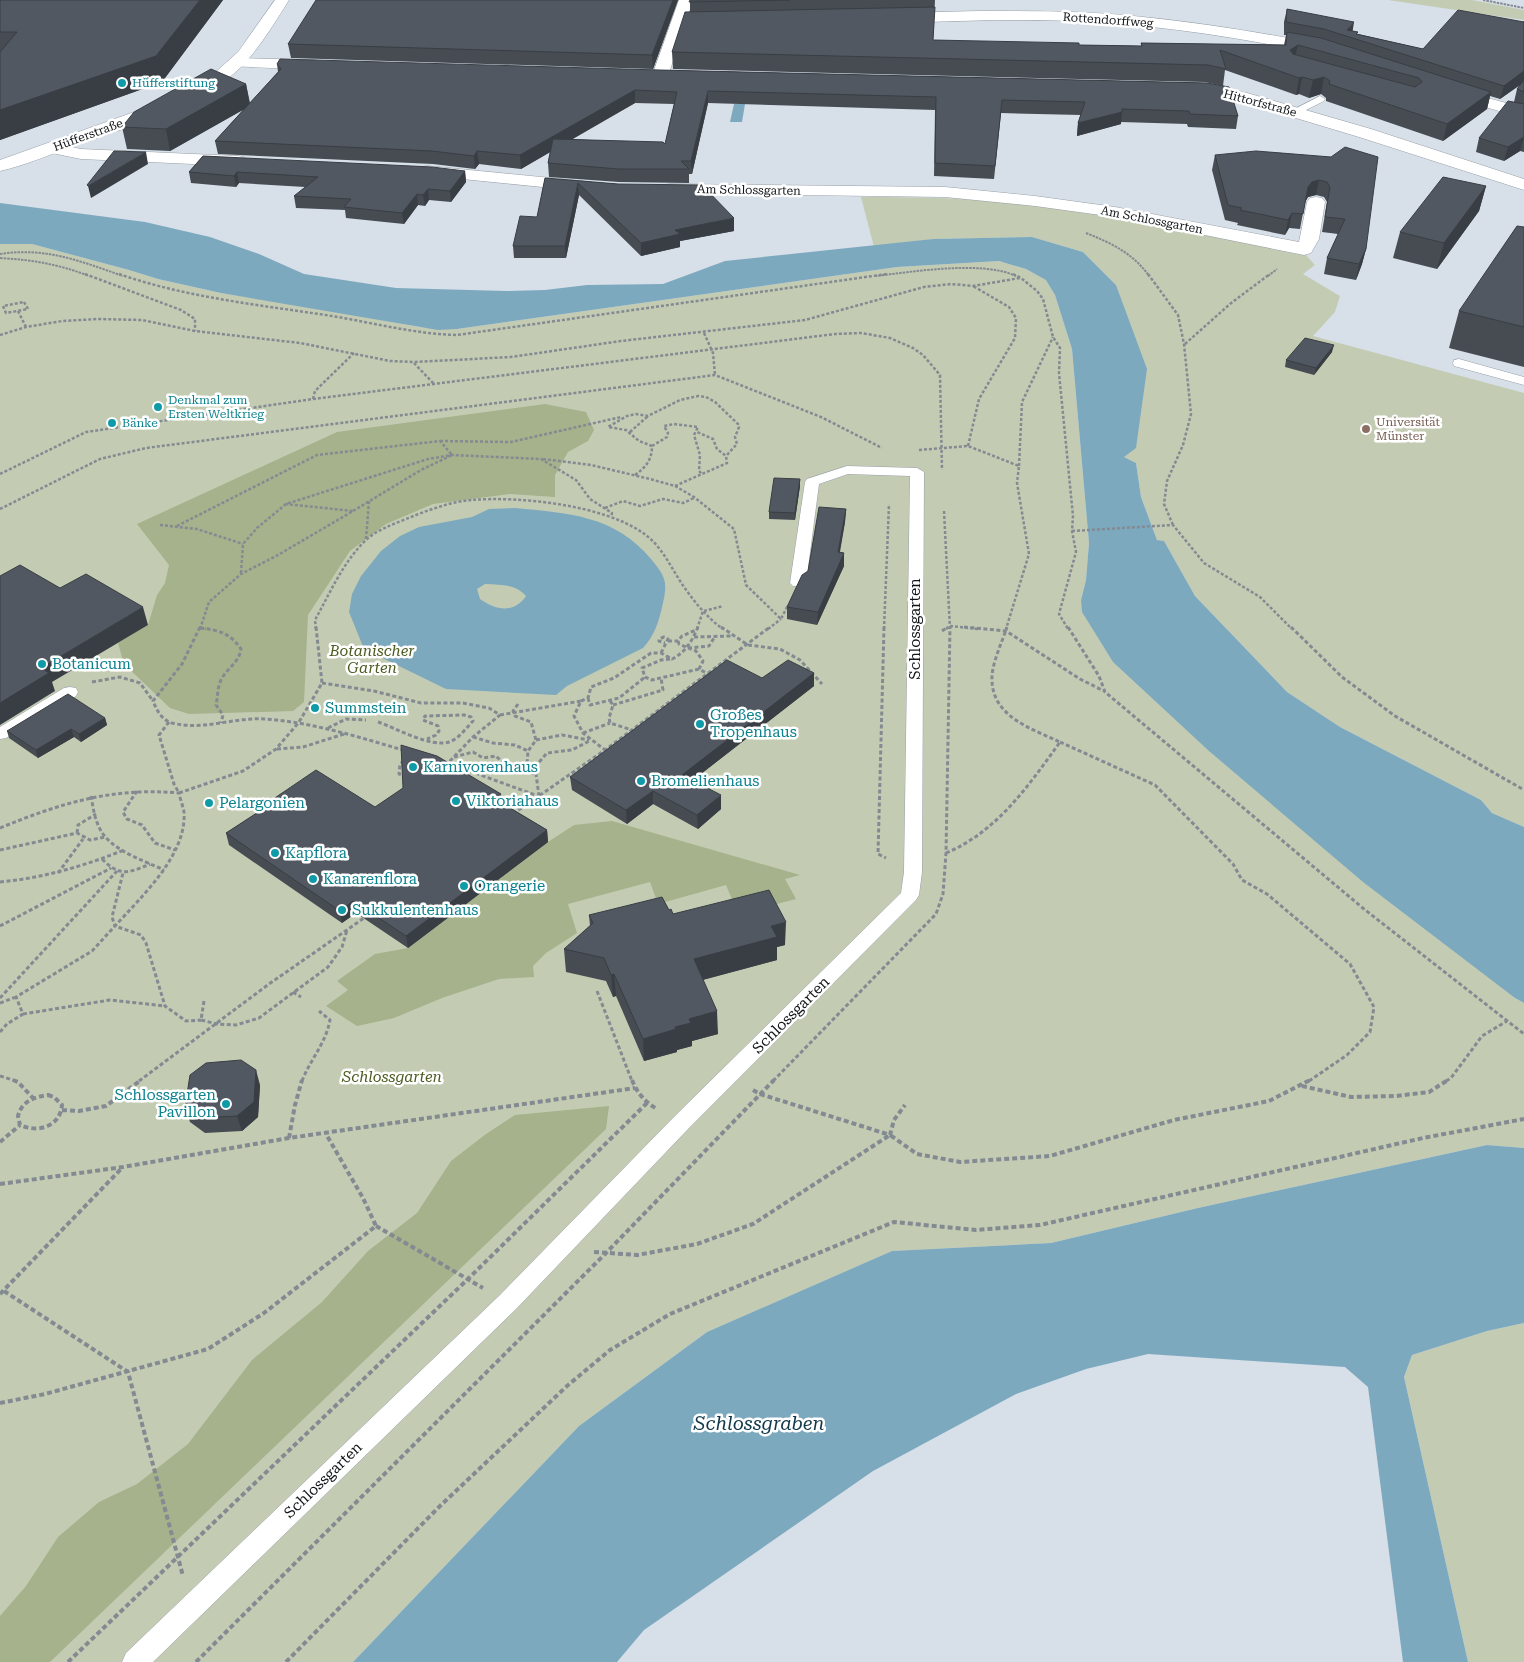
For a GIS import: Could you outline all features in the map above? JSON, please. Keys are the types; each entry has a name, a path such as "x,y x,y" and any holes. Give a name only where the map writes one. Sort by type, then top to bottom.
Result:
{"street":[{"name":"Hüfferstraße","path":"0,166 150,113 217,78 236,62 282,0"},
{"path":"660,76 685,23 686,0"},
{"name":"Rottendorffweg","path":"879,18 1028,15 1117,18 1216,29 1320,49 1338,55"},
{"path":"236,62 327,66"},
{"path":"640,75 680,76"},
{"path":"1436,87 1524,113"},
{"name":"Hittorfstraße","path":"1178,88 1205,89 1241,96 1519,178"},
{"path":"53,148 81,154 256,161"},
{"path":"415,170 600,187"},
{"name":"Am Schlossgarten","path":"649,189 963,194 1035,201 1115,212 1304,249"},
{"path":"1304,249 1310,239 1316,202"}],"lane":[{"path":"1294,112 1320,99"},
{"path":"1459,363 1524,381"},
{"name":"Schlossgarten","path":"135,1662 508,1302 681,1123 910,895 913,872 917,472 847,470 812,482 798,584"},
{"path":"0,734 70,692"}],"path":[{"path":"1483,0 1524,8"},
{"path":"1079,230 1115,245 1130,254 1146,271 1178,315 1184,344 1191,414 1183,445 1167,481 1164,504 1173,525 1204,563 1260,597 1342,677 1395,716 1524,790"},
{"path":"1184,344 1230,304 1304,249"},
{"path":"0,256 14,251 58,254 148,284 204,297 340,318 433,335 457,335 638,311 770,290 930,270 990,268 1020,278 1037,291 1043,300 1053,336 1060,348 1059,373 1073,516 1072,531 1076,552 1059,614 1099,676 1105,692"},
{"path":"0,256 41,261 84,274 181,310 195,319 196,331"},
{"path":"0,335 26,327 62,321 98,319 142,320 196,331 300,343 390,361 414,362 511,357 621,341 805,320 924,286 951,284 973,286 1020,278"},
{"path":"968,446 978,399 1015,338 1016,318 1009,307 973,286"},
{"path":"24,302 28,309 18,311 6,313 3,306 24,302"},
{"path":"18,311 26,327"},
{"path":"704,333 712,348 716,364 715,375"},
{"path":"0,474 86,432 313,398 712,348 835,334 861,333 890,338 905,345 923,355 940,376 942,477"},
{"path":"760,1094 890,1135 917,1154 960,1162 1050,1156 1174,1120 1269,1102 1302,1086 1347,1055 1370,1032 1374,1006 1350,964 1267,894 1242,880 1233,864 1155,785 1021,723 999,707 993,689 992,675 1029,554 1017,483 1022,402 1053,336"},
{"path":"313,398 315,391 354,353"},
{"path":"414,362 434,384"},
{"path":"0,509 100,459 146,448 715,375 803,409 853,431 890,453 891,471 882,668 878,854 913,872"},
{"path":"630,432 648,416 679,400 699,396 711,398 720,405 726,414 736,419 739,427 735,437 736,447 726,456"},
{"path":"177,526 317,455 440,441 511,442 636,413 648,416"},
{"path":"624,416 608,427 630,432 640,441 652,446"},
{"path":"652,446 667,437 668,433 664,426 674,424 698,427 694,435 700,449 699,471 702,474"},
{"path":"675,486 697,478 727,463 726,456 717,449 716,441 711,436 697,432"},
{"path":"440,441 452,455"},
{"path":"634,476 648,465 652,454 652,446"},
{"path":"940,447 968,446 1019,466"},
{"path":"153,701 182,664 200,628 209,602 241,574 278,556 421,470 452,455"},
{"path":"241,574 243,544 257,528 286,504 428,459 452,455 541,459 591,465 675,486 694,498 734,529 746,585 781,619"},
{"path":"541,459 576,480 590,499 612,513 611,517"},
{"path":"605,508 623,501 640,506 663,499 683,503 694,498"},
{"path":"1,826 91,796 137,790 179,793 243,771 276,749 300,722 322,683 315,620 349,560 366,540 383,528 416,515 469,500 510,499 568,506 611,517 642,533 656,544 668,559 682,584 704,611 732,636 748,645 780,649 800,660 822,684"},
{"path":"366,540 369,501"},
{"path":"286,504 353,511"},
{"path":"196,1662 604,1254 936,914 942,894 946,853 950,626 944,507"},
{"path":"160,525 197,529 243,544"},
{"path":"1072,531 1173,525"},
{"path":"507,818 605,750 781,619 798,584"},
{"path":"704,611 722,606"},
{"path":"704,611 694,637 688,648 680,656 661,660 642,668 646,677 652,680 699,669 708,674"},
{"path":"915,644 950,626 1006,631 1105,692 1331,884 1524,1034"},
{"path":"200,628 228,633 241,649 239,659 225,674 218,687 216,705 223,715 221,723"},
{"path":"661,653 667,642 678,641 682,636 696,630"},
{"path":"694,637 714,638 732,636"},
{"path":"688,648 709,646 714,638"},
{"path":"678,641 679,644 700,655 703,661 699,669"},
{"path":"646,677 610,701 590,705 588,698 591,687 614,678 651,653 661,653 672,659"},
{"path":"70,692 99,680 120,677 140,683 153,701 158,714 170,722 192,726 259,719 300,722 406,751"},
{"path":"610,723 608,718 613,705 663,690 661,678"},
{"path":"322,683 374,691 421,703 463,703 489,708 500,715"},
{"path":"448,763 473,737 500,715 512,711 561,707 588,698"},
{"path":"581,701 574,716 584,733 605,750"},
{"path":"610,701 613,705"},
{"path":"512,711 518,704"},
{"path":"512,711 514,716 531,722 536,740"},
{"path":"378,722 407,735 427,739 438,744 448,743 473,721 471,717 464,715 425,716 423,720 438,726 439,732 436,736 427,739"},
{"path":"328,729 341,719 352,717 366,720"},
{"path":"0,1003 45,982 92,951 164,870 175,850 184,826 184,804 174,784 159,735 170,722"},
{"path":"584,733 610,723 632,730"},
{"path":"276,749 303,747 346,734"},
{"path":"535,767 527,764 528,751 536,740 555,734 574,735 591,740"},
{"path":"473,737 494,743 522,746 528,751"},
{"path":"539,796 535,767 547,753 572,750 591,740"},
{"path":"946,853 960,849 1003,815 1034,779 1060,742"},
{"path":"452,757 473,752 483,758 496,756 508,768 535,774"},
{"path":"408,758 400,764 398,774 412,778"},
{"path":"439,760 539,796"},
{"path":"137,790 123,812 126,819 138,822 159,845 175,850"},
{"path":"91,796 100,829 105,837 124,850 164,870"},
{"path":"77,833 78,825 96,814"},
{"path":"77,833 83,839 97,840 105,837"},
{"path":"0,850 77,833"},
{"path":"58,873 83,839"},
{"path":"0,882 58,873 124,850"},
{"path":"102,859 117,872 124,873 150,864"},
{"path":"0,926 111,868"},
{"path":"0,998 117,872"},
{"path":"115,926 112,917 124,873"},
{"path":"62,1110 79,1111 106,1106 269,984 371,912"},
{"path":"115,926 141,934 165,1006"},
{"path":"0,1032 7,1024 23,1014 110,1000 165,1006 186,1021 202,1020 217,1024 236,1025 259,1018 328,967 342,947 347,929"},
{"path":"0,1184 123,1166 289,1138 635,1088 597,991"},
{"path":"293,992 301,997"},
{"path":"16,997 23,1014"},
{"path":"202,1020 204,1001"},
{"path":"289,1138 296,1100 305,1073 329,1032 330,1020 319,1011"},
{"path":"1302,1086 1351,1096 1396,1096 1429,1092 1451,1078 1482,1036 1507,1021"},
{"path":"0,1076 18,1082 33,1098"},
{"path":"40,1096 54,1097 59,1100 62,1110 57,1120 44,1128 31,1130 20,1125 18,1121 19,1111 22,1106 33,1098 40,1096"},
{"path":"68,1662 468,1279 647,1103"},
{"path":"604,1254 637,1255 697,1244 753,1224 890,1135 894,1120 905,1105"},
{"path":"286,1662 440,1506 567,1386 610,1350 670,1314 894,1222 976,1230 1040,1225 1423,1138 1524,1119"},
{"path":"0,1142 20,1125"},
{"path":"326,1134 363,1198 376,1226 508,1302"},
{"path":"123,1166 2,1292 128,1372 192,1607"},
{"path":"0,1403 45,1394 208,1349 264,1313 376,1226"}],"green space":[{"path":"1388,0 1472,0 1524,10 1524,20"},
{"name":"Universität Münster","path":"861,197 990,200 1086,209 1164,223 1304,253 1315,265 1303,274 1340,296 1335,312 1313,336 1524,393 1524,827 1492,813 1481,800 1340,727 1287,692 1195,596 1164,541 1157,540 1141,497 1136,463 1124,457 1121,301 1116,285 1083,252 1032,237 933,239 874,247"},
{"name":"Schlossgarten","path":"0,244 32,244 158,279 221,293 419,327 457,329 897,267 999,261 1026,269 1047,280 1055,295 1072,349 1089,543 1086,580 1081,600 1515,998 1524,1003 1524,1148 1487,1145 1198,1208 1051,1243 892,1251 707,1332 579,1426 353,1662 0,1662"},
{"path":"545,404 586,412 594,430 588,441 568,452 555,475 555,497 510,494 433,504 386,524 350,551 308,615 304,702 293,711 189,714 170,708 124,664 118,643 148,625 157,595 165,583 169,565 137,524 337,432"},
{"path":"612,821 800,875 785,879 796,899 738,914 726,885 658,904 650,882 568,904 577,933 546,953 533,966 534,977 499,979 442,998 394,1018 357,1026 326,1006 348,990 337,981 375,954 408,948 548,842 574,825"},
{"path":"609,1106 606,1129 50,1662 0,1662 0,1616 26,1586 58,1537 99,1502 137,1484 188,1444 252,1360 322,1302 368,1251 417,1213 451,1161 515,1115"},
{"path":"1524,1323 1524,1662 1468,1662 1404,1377 1412,1355 1487,1331"}],"water":[{"path":"734,104 745,104 742,122 730,122"},
{"path":"0,203 145,222 210,237 259,254 304,274 396,288 506,291 545,290 587,285 663,284 725,261 933,239 1032,237 1083,252 1116,285 1147,369 1136,448 1124,457 1136,463 1141,497 1157,540 1164,541 1195,596 1287,692 1340,727 1481,800 1492,813 1524,827 1524,1003 1363,882 1209,751 1113,662 1082,612 1081,600 1086,580 1089,543 1072,349 1055,295 1046,280 1026,269 999,261 897,267 457,329 438,330 221,293 158,279 32,244 0,244"},
{"path":"515,508 553,512 589,519 622,533 637,544 659,570 665,584 658,622 654,633 643,648 567,686 556,695 446,689 364,649 349,612 352,594 361,576 381,551 400,536 419,527 472,517 489,509","holes":["485,584 513,587 526,596 516,606 498,608 480,599 477,589"]},
{"name":"Schlossgraben","path":"1487,1145 1524,1148 1524,1323 1487,1331 1412,1355 1404,1377 1468,1662 1403,1662 1368,1387 1345,1367 1148,1354 1086,1369 1016,1394 873,1471 644,1630 617,1662 353,1662 579,1426 707,1332 892,1251 1051,1243 1198,1208"}],"building":[{"path":"0,0 200,0 156,56 0,110 0,52 17,32 0,32"},
{"path":"316,0 673,0 652,55 288,44"},
{"path":"690,0 790,0 689,2"},
{"path":"935,7 933,40 1079,43 1079,45 1142,46 1141,43 1286,45 1287,32 1321,38 1491,92 1447,124 1329,84 1330,81 1324,77 1313,80 1299,78 1220,50 1226,69 1208,65 672,52 685,12","holes":["1298,45 1419,78 1422,82 1415,87 1293,54 1290,50"]},
{"path":"1287,9 1354,22 1347,30 1358,32 1356,34 1423,49 1458,10 1524,22 1524,71 1504,86 1324,29 1286,22"},
{"path":"280,59 1207,83 1229,87 1238,116 1190,114 1189,111 1122,109 1122,112 1078,123 1085,102 1002,100 995,166 935,163 936,97 708,91 691,161 681,161 689,169 618,169 548,163 553,139 663,142 665,144 677,92 635,90 520,155 477,151 474,156 432,151 215,141 281,69 277,64"},
{"path":"211,69 246,84 166,129 122,127 134,112"},
{"path":"1524,80 1524,92 1517,89"},
{"path":"1508,101 1524,104 1524,137 1508,147 1479,138"},
{"path":"1345,147 1378,157 1366,249 1359,264 1327,258 1345,219 1325,217 1330,187 1327,182 1319,180 1312,182 1308,187 1303,214 1292,213 1288,220 1240,210 1242,208 1228,205 1215,155 1256,151 1331,157"},
{"path":"114,151 146,152 88,186 87,185"},
{"path":"203,156 432,167 465,171 450,191 428,189 423,195 417,194 402,213 344,207 351,199 294,196 318,177 237,172 234,176 189,172"},
{"path":"1443,177 1486,186 1444,243 1400,232"},
{"path":"545,178 618,184 702,185 734,218 675,230 680,234 641,243 578,183 565,246 513,246 520,216 537,217"},
{"path":"1517,226 1524,227 1524,327 1459,311"},
{"path":"1305,338 1334,345 1316,368 1286,360"},
{"path":"774,478 800,479 795,513 769,512"},
{"path":"819,507 846,509 838,552 844,553 818,612 787,607 802,575 808,571"},
{"path":"20,565 60,588 86,574 143,607 41,668 49,673 0,703 0,576"},
{"path":"727,660 762,678 788,660 814,673 682,775 721,795 697,815 653,791 626,810 570,777"},
{"path":"68,694 105,718 79,734 71,729 36,750 7,731"},
{"path":"401,745 437,756 501,794 495,799 547,830 406,936 353,901 340,911 226,833 266,807 263,806 316,770 375,807 403,788"},
{"path":"769,890 786,922 771,926 777,937 694,959 717,1011 689,1019 691,1023 643,1039 614,974 611,975 604,958 564,949 593,923 589,915 662,897 673,914"},
{"name":"Schlossgarten Pavillon","path":"241,1060 256,1070 254,1102 237,1116 200,1118 185,1107 190,1075 206,1063"}],"place":[{"name":"Hüfferstiftung","path":"122,83"},
{"name":"Denkmal zum Ersten Weltkrieg","path":"158,407"},
{"name":"Bänke","path":"112,423"},
{"name":"Universität Münster","path":"1366,429"},
{"name":"Botanicum","path":"42,664"},
{"name":"Summstein","path":"315,708"},
{"name":"Großes Tropenhaus","path":"700,724"},
{"name":"Karnivorenhaus","path":"413,767"},
{"name":"Bromelienhaus","path":"641,781"},
{"name":"Viktoriahaus","path":"456,801"},
{"name":"Pelargonien","path":"209,803"},
{"name":"Kapflora","path":"275,853"},
{"name":"Kanarenflora","path":"313,879"},
{"name":"Orangerie","path":"464,886"},
{"name":"Sukkulentenhaus","path":"342,910"},
{"name":"Schlossgarten Pavillon","path":"226,1104"}],"park label":[{"name":"Botanischer Garten","path":"372,660"}]}
